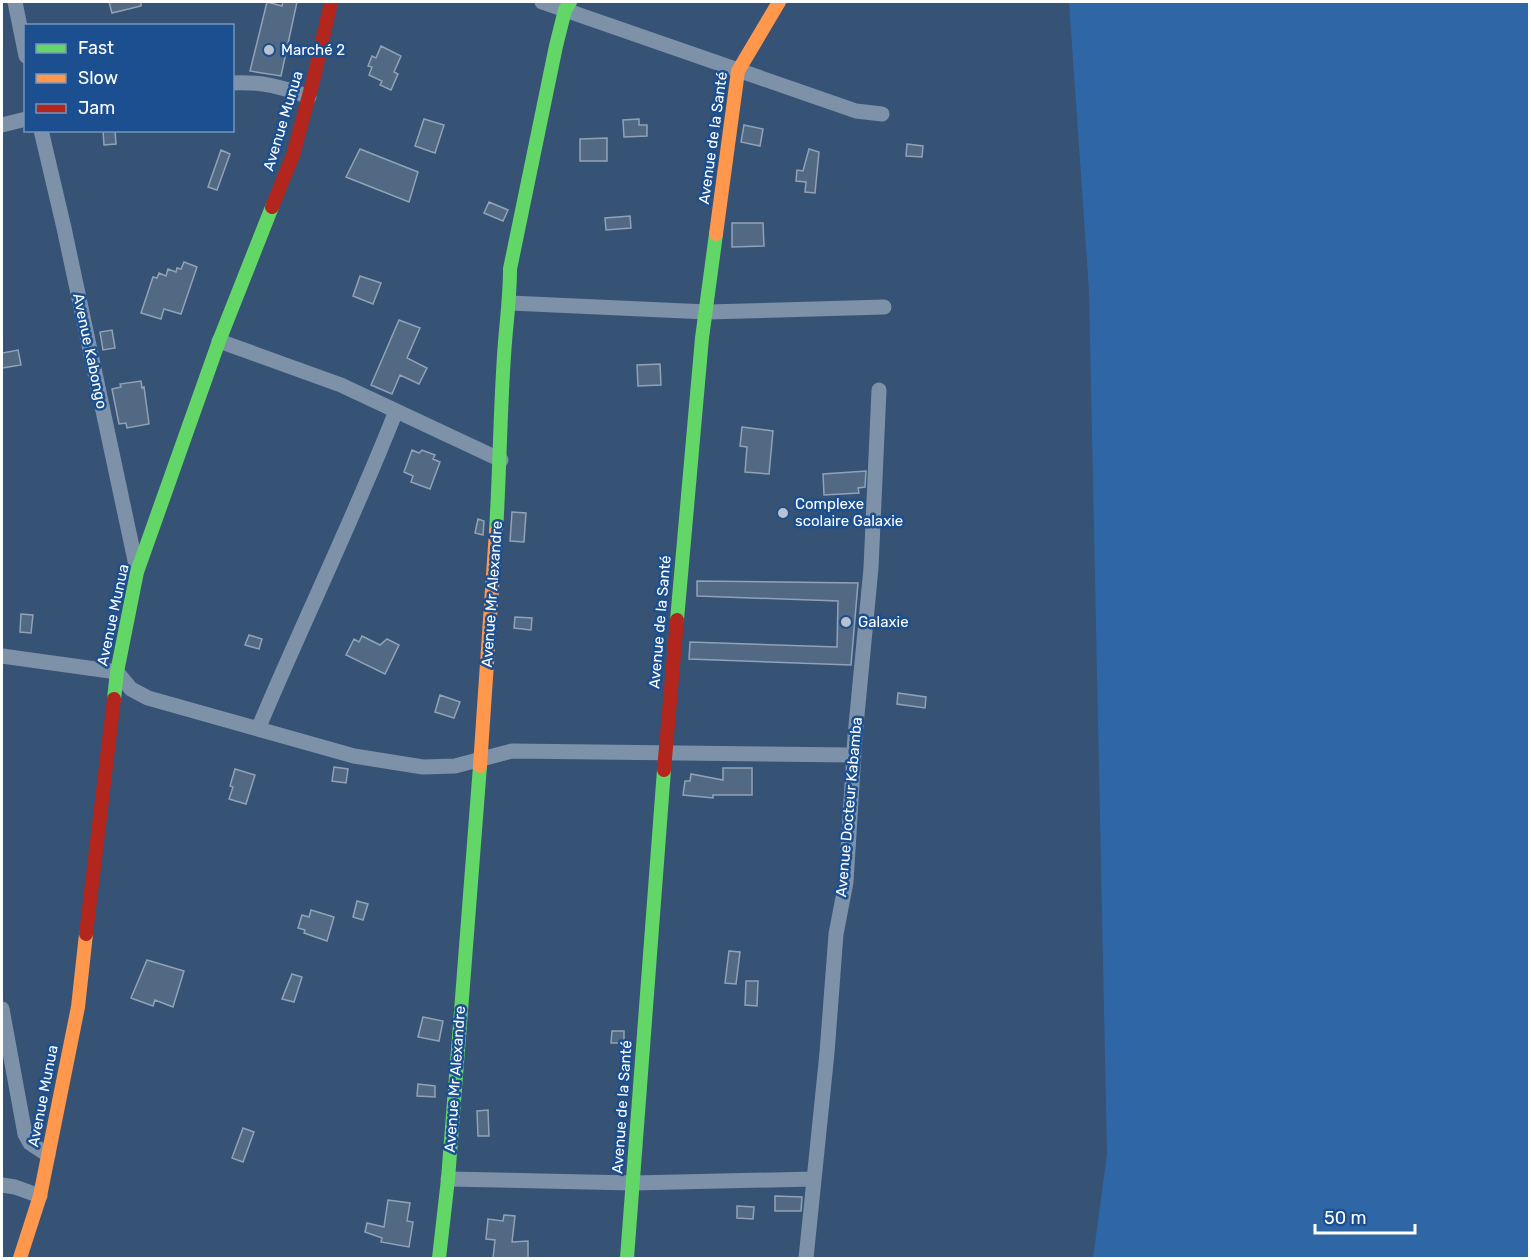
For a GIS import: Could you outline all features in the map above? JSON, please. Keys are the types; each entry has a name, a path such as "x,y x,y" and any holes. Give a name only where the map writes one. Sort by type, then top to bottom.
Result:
{"street":[{"path":"15,2 24,46"},
{"name":"Avenue Munua","path":"20,1258 40,1196 78,1007 117,672 137,572 219,341 293,155 331,2"},
{"path":"542,2 568,6 738,71 797,89 856,111 882,114"},
{"name":"Avenue de la Santé","path":"627,1258 666,753 702,338 738,71 779,2"},
{"name":"Avenue Mr Alexandre","path":"439,1258 448,1179 480,760 501,460 504,342 510,303 510,269 519,217 568,6"},
{"path":"234,82 265,83 309,97"},
{"path":"2,125 24,120"},
{"name":"Avenue Kabongo","path":"41,132 137,572"},
{"path":"510,303 707,312 884,307"},
{"path":"219,341 341,385 501,460"},
{"name":"Avenue Docteur Kabamba","path":"806,1258 827,1053 836,934 846,882 853,755 871,568 879,390"},
{"path":"258,729 366,488 396,411"},
{"path":"2,656 117,672 132,689 147,698 354,756 402,765 455,766 512,751 853,755"},
{"path":"2,1009 25,1134 30,1143 48,1155"},
{"path":"448,1179 633,1183 814,1179"},
{"path":"2,1185 40,1196"}],"shaded area":[{"path":"1069,2 1529,2 1529,1258 1093,1258 1107,1154 1089,291"}],"building":[{"path":"109,2 141,2 141,6 112,13"},
{"path":"267,2 282,6 283,2 297,2 281,76 250,71"},
{"path":"381,46 401,56 394,72 398,74 391,90 380,85 382,81 369,75 372,67 368,66 372,56 376,58"},
{"path":"424,119 444,125 435,153 415,146"},
{"path":"639,119 639,125 647,125 647,136 624,137 623,120"},
{"path":"744,125 763,129 760,146 741,142"},
{"path":"103,132 115,132 116,144 104,145"},
{"path":"607,138 607,161 580,161 580,139"},
{"path":"907,144 923,146 922,157 906,156"},
{"path":"360,149 418,172 409,202 346,177"},
{"path":"809,149 819,152 815,193 805,192 806,182 796,181 797,170 803,171"},
{"path":"221,150 230,154 217,190 208,187"},
{"path":"489,202 508,210 503,221 484,213"},
{"path":"630,216 631,228 606,230 605,218"},
{"path":"732,223 763,223 764,246 732,247"},
{"path":"184,262 197,267 181,314 164,309 161,319 141,313 153,277 157,278 159,273 166,276 168,269 176,272 177,268 181,269"},
{"path":"360,276 381,283 373,304 353,296"},
{"path":"399,320 420,328 407,358 427,368 419,384 400,375 392,394 371,385"},
{"path":"112,330 115,348 103,350 100,332"},
{"path":"18,350 21,365 2,368 2,353"},
{"path":"660,364 661,385 638,386 637,365"},
{"path":"141,381 142,388 144,387 149,424 127,428 126,423 119,424 112,389 121,387 120,384"},
{"path":"742,427 773,431 769,474 745,472 747,447 740,446"},
{"path":"412,450 419,453 422,450 435,455 433,459 440,462 430,489 411,482 413,476 404,472"},
{"path":"866,471 865,487 858,488 859,493 824,495 823,474"},
{"path":"512,512 526,513 524,542 510,541"},
{"path":"478,519 484,521 483,535 475,533"},
{"name":"Galaxie","path":"697,581 858,583 851,665 689,659 690,642 837,647 838,601 697,596"},
{"path":"21,614 33,615 31,633 20,632"},
{"path":"515,617 532,618 531,630 514,628"},
{"path":"249,635 262,639 259,649 245,645"},
{"path":"362,636 380,645 387,639 399,645 385,674 346,655 354,639 359,642"},
{"path":"898,693 926,697 925,708 897,704"},
{"path":"440,695 460,702 454,718 435,712"},
{"path":"334,767 348,769 346,783 332,781"},
{"path":"723,768 752,768 752,795 713,795 713,798 683,795 685,781 690,781 691,774 723,780"},
{"path":"235,769 255,775 246,804 229,799"},
{"path":"357,901 368,904 363,920 353,917"},
{"path":"311,910 334,917 327,941 304,933 305,930 298,928 302,915 309,917"},
{"path":"729,951 740,952 736,984 725,983"},
{"path":"147,960 184,971 173,1007 155,1000 153,1006 131,998"},
{"path":"292,974 302,977 294,1002 282,999"},
{"path":"746,981 758,981 757,1006 745,1005"},
{"path":"423,1017 443,1021 439,1041 418,1037"},
{"path":"612,1031 624,1031 624,1043 611,1043"},
{"path":"418,1084 435,1086 435,1097 417,1096"},
{"path":"488,1110 489,1136 478,1136 477,1111"},
{"path":"243,1128 254,1132 243,1162 232,1158"},
{"path":"775,1196 802,1197 801,1211 775,1211"},
{"path":"388,1200 410,1203 407,1221 413,1222 409,1247 381,1242 382,1238 365,1232 367,1223 384,1227"},
{"path":"737,1206 754,1207 753,1219 737,1218"},
{"path":"504,1215 515,1216 512,1242 528,1241 528,1258 493,1258 495,1240 486,1239 488,1219 503,1221"}],"traffic: fast":[{"path":"496,531 510,269 556,46 565,10 570,2"},
{"path":"114,699 117,672 137,572 219,341 272,207"},
{"path":"677,620 702,338 716,234"},
{"path":"439,1258 448,1179 480,766"},
{"path":"627,1258 664,770"}],"traffic: slow":[{"path":"716,234 738,71 779,2"},
{"path":"480,766 496,531"},
{"path":"20,1258 40,1196 78,1007 86,934"}],"traffic: jam":[{"path":"272,207 293,155 331,2"},
{"path":"664,770 677,620"},
{"path":"86,934 114,699"}],"place":[{"name":"Marché 2","path":"269,50"},
{"name":"Complexe scolaire Galaxie","path":"783,513"},
{"name":"Galaxie","path":"846,622"}]}
